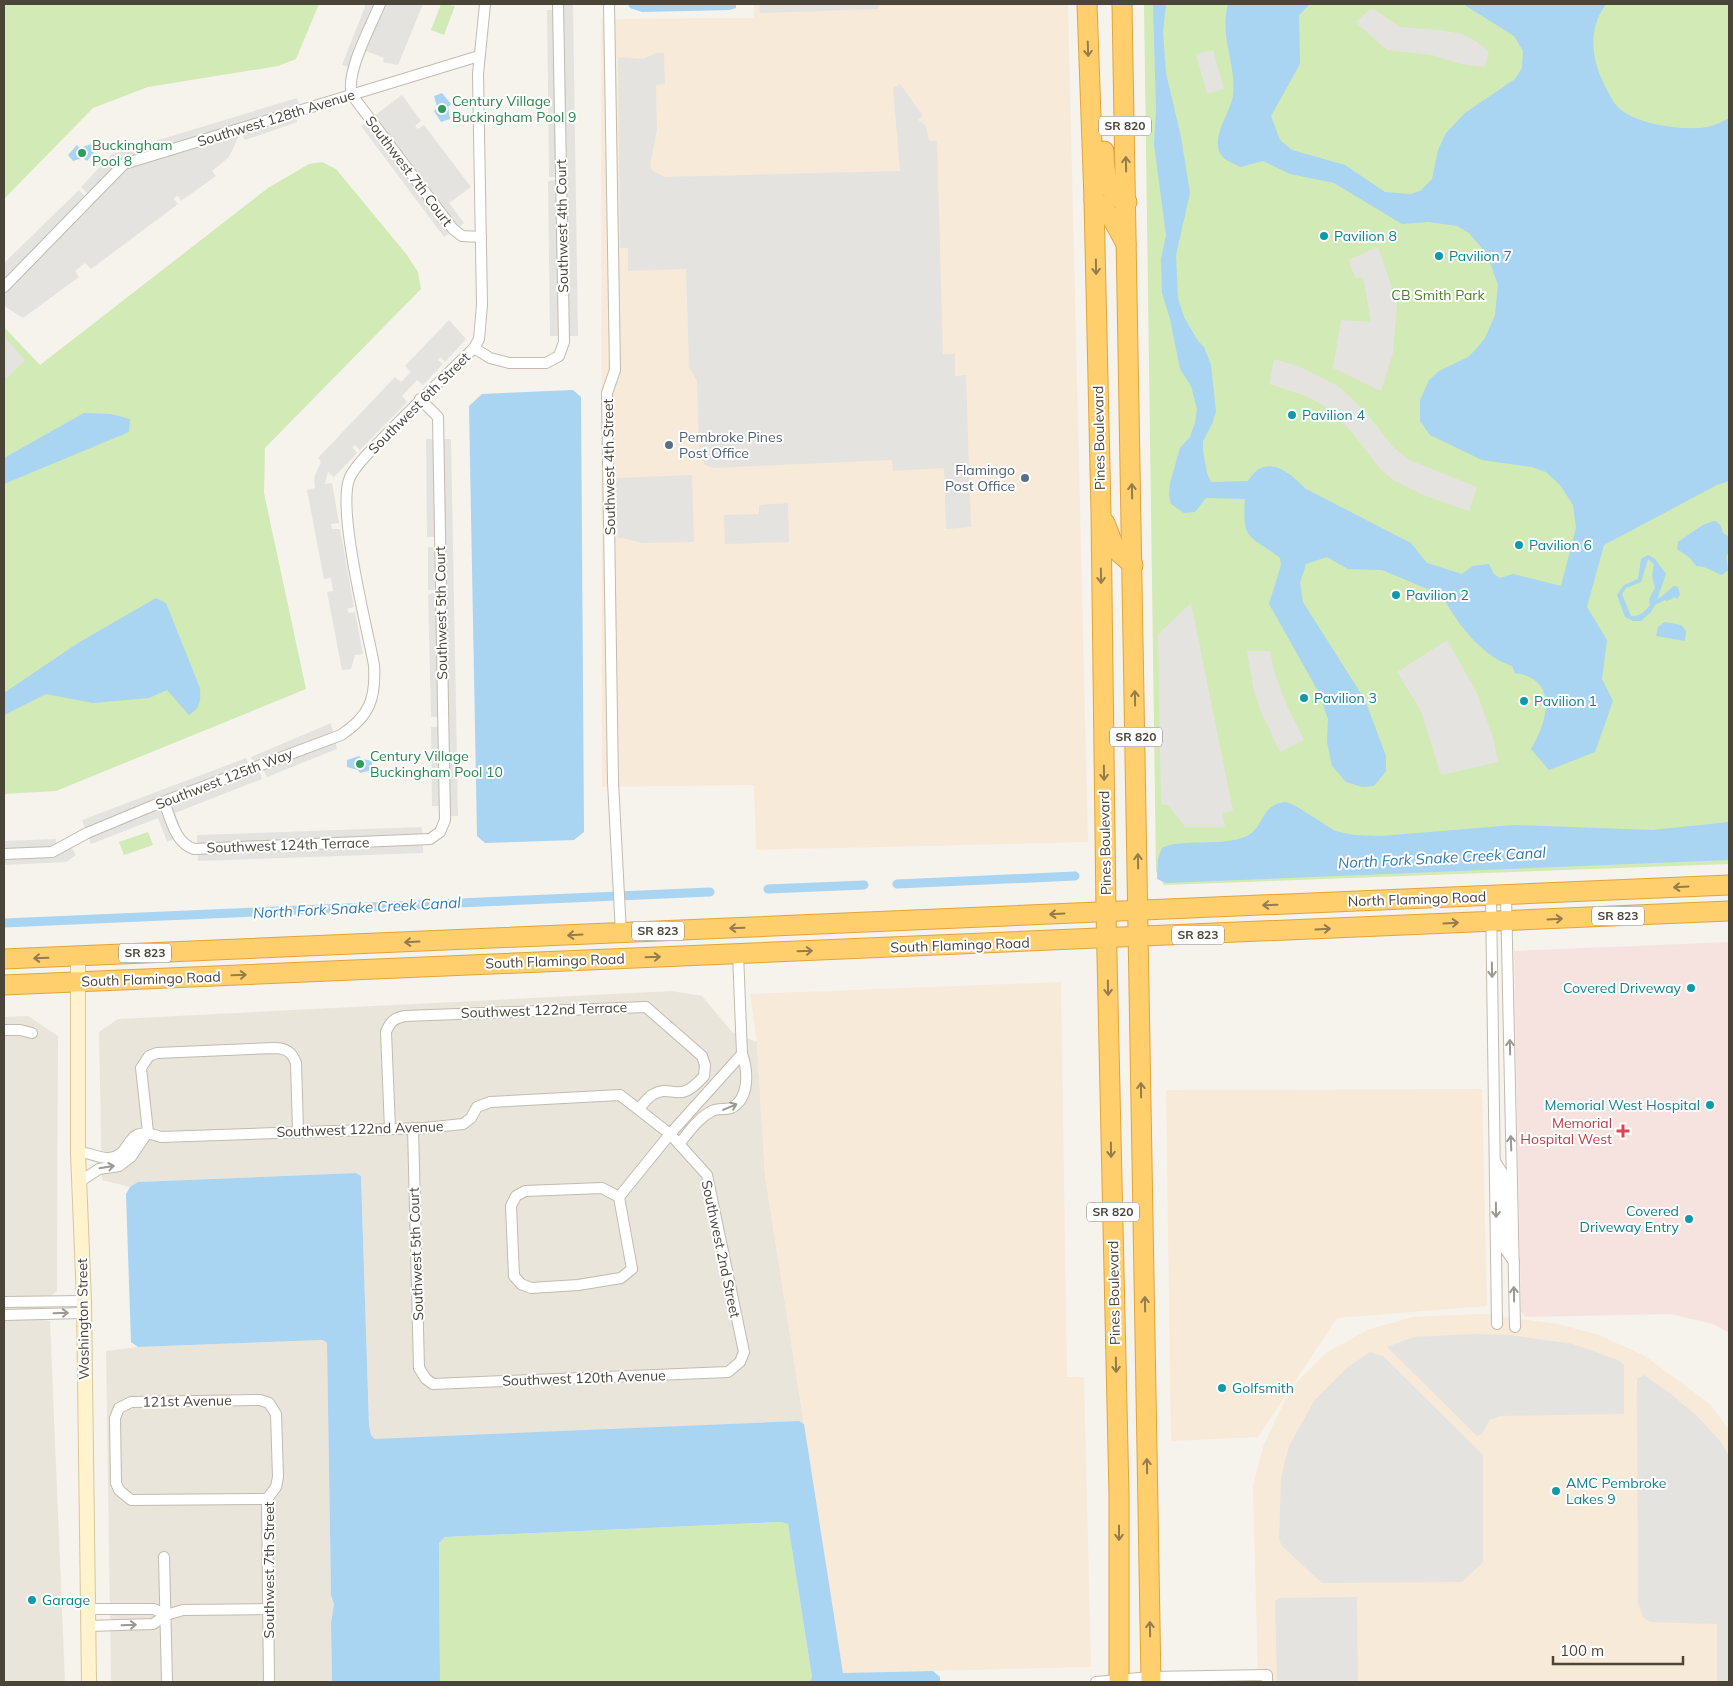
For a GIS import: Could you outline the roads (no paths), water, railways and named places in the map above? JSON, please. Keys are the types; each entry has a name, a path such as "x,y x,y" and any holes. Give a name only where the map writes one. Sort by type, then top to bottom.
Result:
{"highway":[{"name":"Pines Boulevard","path":"1087,4 1094,200 1101,513 1106,911 1119,1495 1119,1682"},
{"name":"SR 820","path":"1122,4 1134,565 1150,1680"},
{"path":"1090,95 1102,106 1107,182 1120,200 1127,202"},
{"path":"1094,200 1104,207 1112,218 1128,247"},
{"path":"1101,513 1115,549 1134,565"},
{"name":"North Flamingo Road","path":"1106,911 1729,885"},
{"name":"South Flamingo Road","path":"4,959 1106,911"},
{"name":"North Flamingo Road","path":"1107,939 1729,911"},
{"path":"738,953 743,944 755,938 852,934 882,922"},
{"name":"South Flamingo Road","path":"4,985 1107,939"}],"street":[{"path":"352,94 349,86 354,68 380,4"},
{"name":"Southwest 6th Street","path":"370,706 375,688 374,665 347,526 346,494 350,477 361,462 420,399 474,348 479,339 481,323 481,237 479,56 485,4"},
{"name":"Southwest 4th Court","path":"474,348 490,358 509,364 546,363 559,356 564,342 558,4"},
{"name":"Southwest 4th Street","path":"610,4 615,370 607,393 613,775 621,933"},
{"name":"Southwest 128th Avenue","path":"4,287 121,166 479,56"},
{"name":"Southwest 7th Court","path":"352,94 372,124 458,233 468,237 481,237"},
{"name":"Southwest 5th Court","path":"420,399 438,417 445,820 440,832"},
{"name":"Southwest 125th Way","path":"4,854 52,852 87,833 341,735 356,726 370,706"},
{"name":"Southwest 124th Terrace","path":"164,802 179,840 186,846 194,848 430,839 440,832"},
{"path":"1497,1324 1495,1161 1499,896"},
{"path":"1499,896 1509,1234"},
{"path":"679,1144 707,1115 715,1110 726,1110 738,1102 743,1095 747,1067 742,1054 738,953"},
{"name":"Washington Street","path":"78,956 78,1153 84,1307 89,1682"},
{"name":"Southwest 122nd Terrace","path":"390,1129 386,1032 390,1022 405,1016 646,1007 702,1056 706,1065 704,1076 689,1091 682,1094 662,1092 652,1095 638,1109"},
{"path":"4,1030 20,1030 32,1033"},
{"path":"79,1182 99,1168 119,1166 131,1157 148,1132 141,1076 144,1063 149,1056 157,1053 282,1048 293,1056 296,1063 298,1130"},
{"path":"619,1197 602,1188 525,1191 516,1196 511,1206 514,1276 521,1284 531,1288 578,1285 621,1278 632,1269 619,1197 670,1134 742,1054"},
{"name":"Southwest 122nd Avenue","path":"148,1132 162,1137 298,1130 351,1132 413,1128 463,1124 471,1118 477,1107 490,1102 620,1095 670,1134"},
{"name":"Southwest 5th Court","path":"413,1128 419,1368 426,1379"},
{"path":"78,1153 85,1152 108,1158 120,1155 134,1137 148,1132"},
{"name":"Southwest 2nd Street","path":"670,1134 707,1175 744,1352 740,1362"},
{"path":"1495,1161 1503,1174 1514,1262 1515,1327"},
{"path":"4,1302 44,1301 84,1307"},
{"path":"44,1301 44,1314"},
{"path":"4,1315 44,1314 84,1307"},
{"name":"Southwest 120th Avenue","path":"426,1379 433,1384 728,1372 740,1362"},
{"name":"121st Avenue","path":"267,1499 131,1500 118,1490 116,1483 115,1418 118,1408 130,1402 260,1400 269,1403"},
{"name":"Southwest 7th Street","path":"268,1682 267,1499 276,1487 278,1477 276,1414 269,1403"},
{"path":"164,1557 167,1682"},
{"path":"88,1609 154,1609 166,1615"},
{"path":"88,1626 153,1624 166,1615 183,1610 268,1609"},
{"path":"1096,1682 1267,1679"}],"water":[{"path":"628,4 736,4 736,8 730,10 642,12 630,8"},
{"path":"1153,4 1166,4 1163,32 1166,73 1181,137 1190,193 1176,255 1178,298 1184,317 1198,341 1204,347 1211,365 1216,411 1203,441 1203,451 1207,473 1211,482 1248,481 1259,469 1272,466 1278,468 1291,475 1306,489 1411,543 1427,563 1462,574 1473,566 1489,564 1494,574 1500,578 1513,574 1561,586 1576,528 1573,505 1560,485 1546,472 1532,467 1482,460 1430,435 1420,421 1420,400 1429,380 1439,371 1468,357 1485,338 1495,315 1498,285 1487,254 1469,233 1457,226 1429,222 1402,224 1334,183 1290,174 1263,161 1240,167 1223,157 1219,151 1218,138 1231,103 1234,84 1226,29 1228,4 1310,4 1299,15 1300,64 1271,116 1280,140 1292,150 1345,165 1385,192 1410,194 1420,191 1432,179 1438,150 1446,133 1465,113 1515,79 1522,68 1523,51 1514,36 1463,4 1606,4 1596,25 1593,47 1602,79 1614,103 1620,109 1628,115 1650,123 1687,128 1708,127 1729,118 1729,481 1717,485 1604,545 1587,607 1607,640 1602,679 1613,701 1595,752 1549,770 1531,749 1542,726 1545,714 1544,692 1538,683 1529,677 1515,673 1512,666 1501,661 1480,646 1462,627 1442,595 1382,570 1348,569 1327,557 1306,564 1300,583 1303,602 1365,700 1386,756 1386,771 1374,786 1362,787 1346,782 1332,766 1327,742 1328,719 1318,691 1269,604 1281,565 1280,558 1250,536 1247,531 1244,513 1245,499 1206,498 1195,512 1184,513 1171,504 1169,495 1170,483 1180,448 1190,437 1197,409 1191,386 1180,369 1170,319 1162,293 1161,259 1166,235 1154,144 1156,110"},
{"name":"Century Village Buckingham Pool 9","path":"442,93 451,104 448,107 450,119 441,122 434,111 437,107 434,96"},
{"name":"Buckingham Pool 8","path":"91,144 95,151 87,161 83,158 73,161 68,155 77,145 80,148"},
{"path":"573,390 581,397 584,832 574,840 485,843 477,836 469,406 482,394"},
{"path":"84,413 111,414 130,419 129,432 4,484 4,458"},
{"path":"1716,521 1721,526 1723,533 1729,537 1729,552 1726,556 1728,570 1722,575 1696,566 1690,558 1677,549 1678,542 1701,527"},
{"path":"1648,555 1655,559 1666,574 1657,600 1674,586 1678,587 1680,595 1677,599 1675,597 1655,605 1651,612 1641,621 1633,621 1625,617 1617,595 1624,585 1638,579 1641,559","holes":["1648,559 1654,564 1652,576 1655,588 1649,599 1650,605 1637,616 1631,616 1622,594 1626,588 1641,582"]},
{"path":"156,598 166,603 200,688 199,704 193,712 189,715 167,690 149,698 93,703 46,694 4,715 4,693 78,643"},
{"path":"1665,622 1681,625 1686,631 1685,641 1656,636 1658,627"},
{"name":"Century Village Buckingham Pool 10","path":"359,756 362,759 372,761 372,770 360,773 358,770 347,767 347,760"},
{"path":"1286,802 1296,806 1335,831 1354,835 1381,836 1514,825 1652,830 1729,822 1729,860 1166,883 1157,879 1158,859 1162,848 1180,843 1227,841 1247,836 1253,832 1271,807"},
{"path":"356,1173 361,1176 369,1425 371,1435 375,1439 799,1421 804,1424 843,1673 933,1671 940,1677 940,1682 810,1682 812,1677 788,1524 781,1522 445,1537 439,1543 440,1682 332,1682 331,1623 334,1604 331,1595 327,1343 323,1340 138,1347 131,1342 126,1194 130,1187 138,1182"}],"waterway":[{"name":"North Fork Snake Creek Canal","path":"897,884 1075,876"},
{"name":"North Fork Snake Creek Canal","path":"768,889 864,885"},
{"name":"North Fork Snake Creek Canal","path":"4,923 710,892"}],"place":[{"name":"Century Village Buckingham Pool 9","path":"442,109"},
{"name":"Buckingham Pool 8","path":"82,153"},
{"name":"Pavilion 8","path":"1324,236"},
{"name":"Pavilion 7","path":"1439,256"},
{"name":"Pavilion 4","path":"1292,415"},
{"name":"Pembroke Pines Post Office","path":"669,445"},
{"name":"Flamingo Post Office","path":"1025,478"},
{"name":"Pavilion 6","path":"1519,545"},
{"name":"Pavilion 2","path":"1396,595"},
{"name":"Pavilion 3","path":"1304,698"},
{"name":"Pavilion 1","path":"1524,701"},
{"name":"Century Village Buckingham Pool 10","path":"360,764"},
{"name":"Covered Driveway","path":"1691,988"},
{"name":"Memorial West Hospital","path":"1710,1105"},
{"name":"Memorial Hospital West","path":"1623,1131"},
{"name":"Covered Driveway Entry","path":"1689,1219"},
{"name":"Golfsmith","path":"1222,1388"},
{"name":"AMC Pembroke Lakes 9","path":"1556,1491"},
{"name":"Garage","path":"32,1600"}],"park label":[{"name":"CB Smith Park","path":"1438,295"}]}
